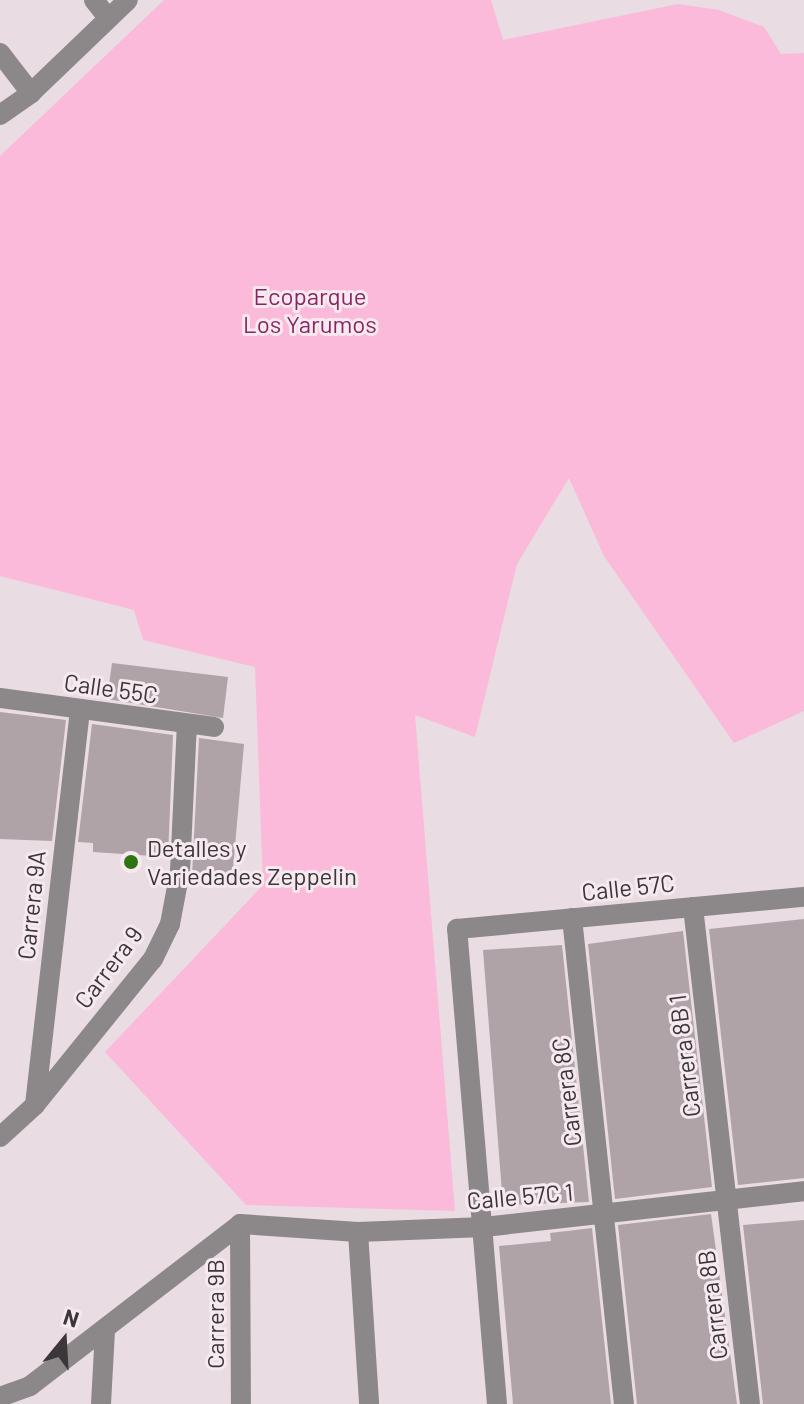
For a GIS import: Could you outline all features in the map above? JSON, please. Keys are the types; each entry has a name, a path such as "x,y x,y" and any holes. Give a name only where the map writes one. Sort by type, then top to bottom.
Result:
{"street":[{"path":"94,0 108,18"},
{"path":"0,115 31,93 128,0"},
{"path":"0,53 31,93"},
{"name":"Calle 55C","path":"0,698 214,727"},
{"name":"Carrera 9A","path":"35,1105 80,710"},
{"name":"Carrera 9","path":"0,1137 35,1105 153,959 170,924 180,871 187,724"},
{"name":"Calle 57C","path":"484,1227 457,929 804,897"},
{"name":"Carrera 8B 1","path":"693,907 727,1200"},
{"name":"Carrera 8C","path":"572,918 624,1404"},
{"name":"Calle 57C 1","path":"240,1224 358,1232 484,1227 804,1191"},
{"name":"Carrera 8B","path":"727,1200 750,1404"},
{"path":"0,1397 30,1386 240,1224"},
{"name":"Carrera 9B","path":"240,1224 241,1404"},
{"path":"484,1227 497,1404"},
{"path":"358,1232 369,1404"},
{"path":"101,1404 105,1329"}],"green space":[{"name":"Ecoparque Los Yarumos","path":"164,0 491,0 503,40 678,4 719,10 764,27 781,54 804,53 804,711 734,743 604,556 569,478 517,564 475,737 415,715 455,1211 246,1205 105,1052 263,885 255,667 143,640 134,610 0,576 0,156"}],"building":[{"path":"112,663 228,677 223,718 107,699"},
{"path":"0,712 66,720 52,841 0,839"},
{"path":"92,724 173,735 168,857 93,852 93,843 78,842"},
{"path":"199,738 244,744 232,880 192,876"},
{"path":"804,919 804,1178 738,1185 709,929"},
{"path":"683,931 712,1187 615,1199 588,944"},
{"path":"562,945 589,1202 503,1205 483,950"},
{"path":"711,1214 737,1404 637,1404 618,1225"},
{"path":"804,1220 804,1404 763,1404 743,1225"},
{"path":"592,1228 611,1404 513,1404 499,1246 551,1241 550,1233"}],"place":[{"name":"Detalles y Variedades Zeppelin","path":"131,862"}]}
